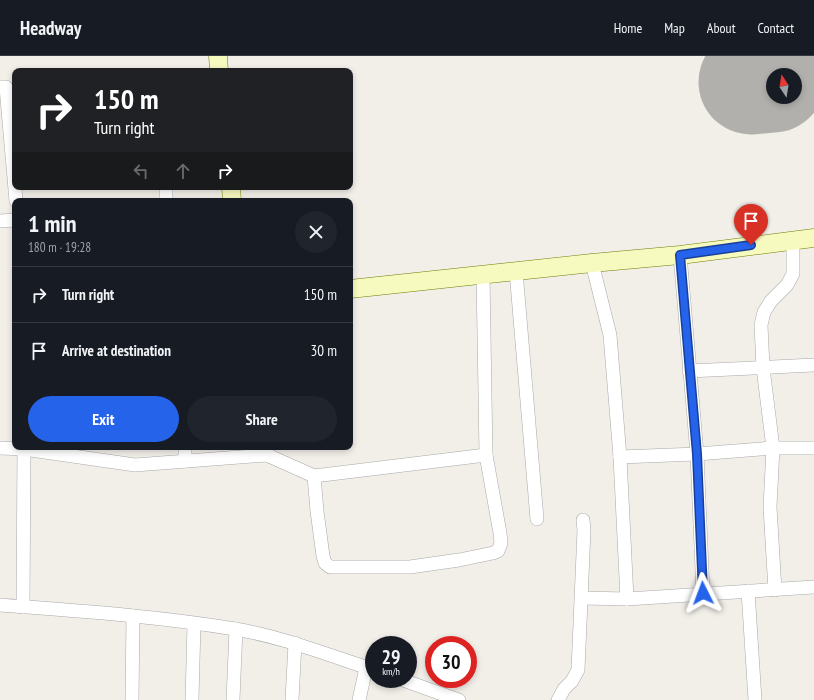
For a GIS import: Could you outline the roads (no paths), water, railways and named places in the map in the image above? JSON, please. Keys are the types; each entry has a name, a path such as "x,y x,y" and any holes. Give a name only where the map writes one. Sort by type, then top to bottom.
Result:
{"street":[{"path":"218,56 219,68"},
{"path":"7,87 12,150"},
{"path":"0,221 12,220"},
{"path":"353,289 680,255 814,238"},
{"path":"775,590 770,507 773,448 763,368 761,325 764,312 771,301 787,285 793,274 793,240"},
{"path":"680,255 697,454 703,593"},
{"path":"592,263 610,335 620,457 627,599"},
{"path":"516,271 537,520"},
{"path":"314,476 316,511 323,556 327,566 336,568 410,567 459,560 498,551 501,543 500,533 486,455 484,275"},
{"path":"689,371 814,365"},
{"path":"0,448 12,448"},
{"path":"620,457 697,454 773,448 814,448"},
{"path":"23,607 24,450"},
{"path":"37,450 135,465 185,461 266,451 314,476 486,455"},
{"path":"185,461 186,450"},
{"path":"558,700 578,670 584,530 582,520"},
{"path":"582,598 627,599 814,587"},
{"path":"748,591 755,700"},
{"path":"0,605 97,612 236,629 295,643 365,667"},
{"path":"132,700 133,616"},
{"path":"192,700 194,624"},
{"path":"233,700 236,629"},
{"path":"292,700 295,643"},
{"path":"359,700 365,683"},
{"path":"417,687 435,696 459,700"}]}
